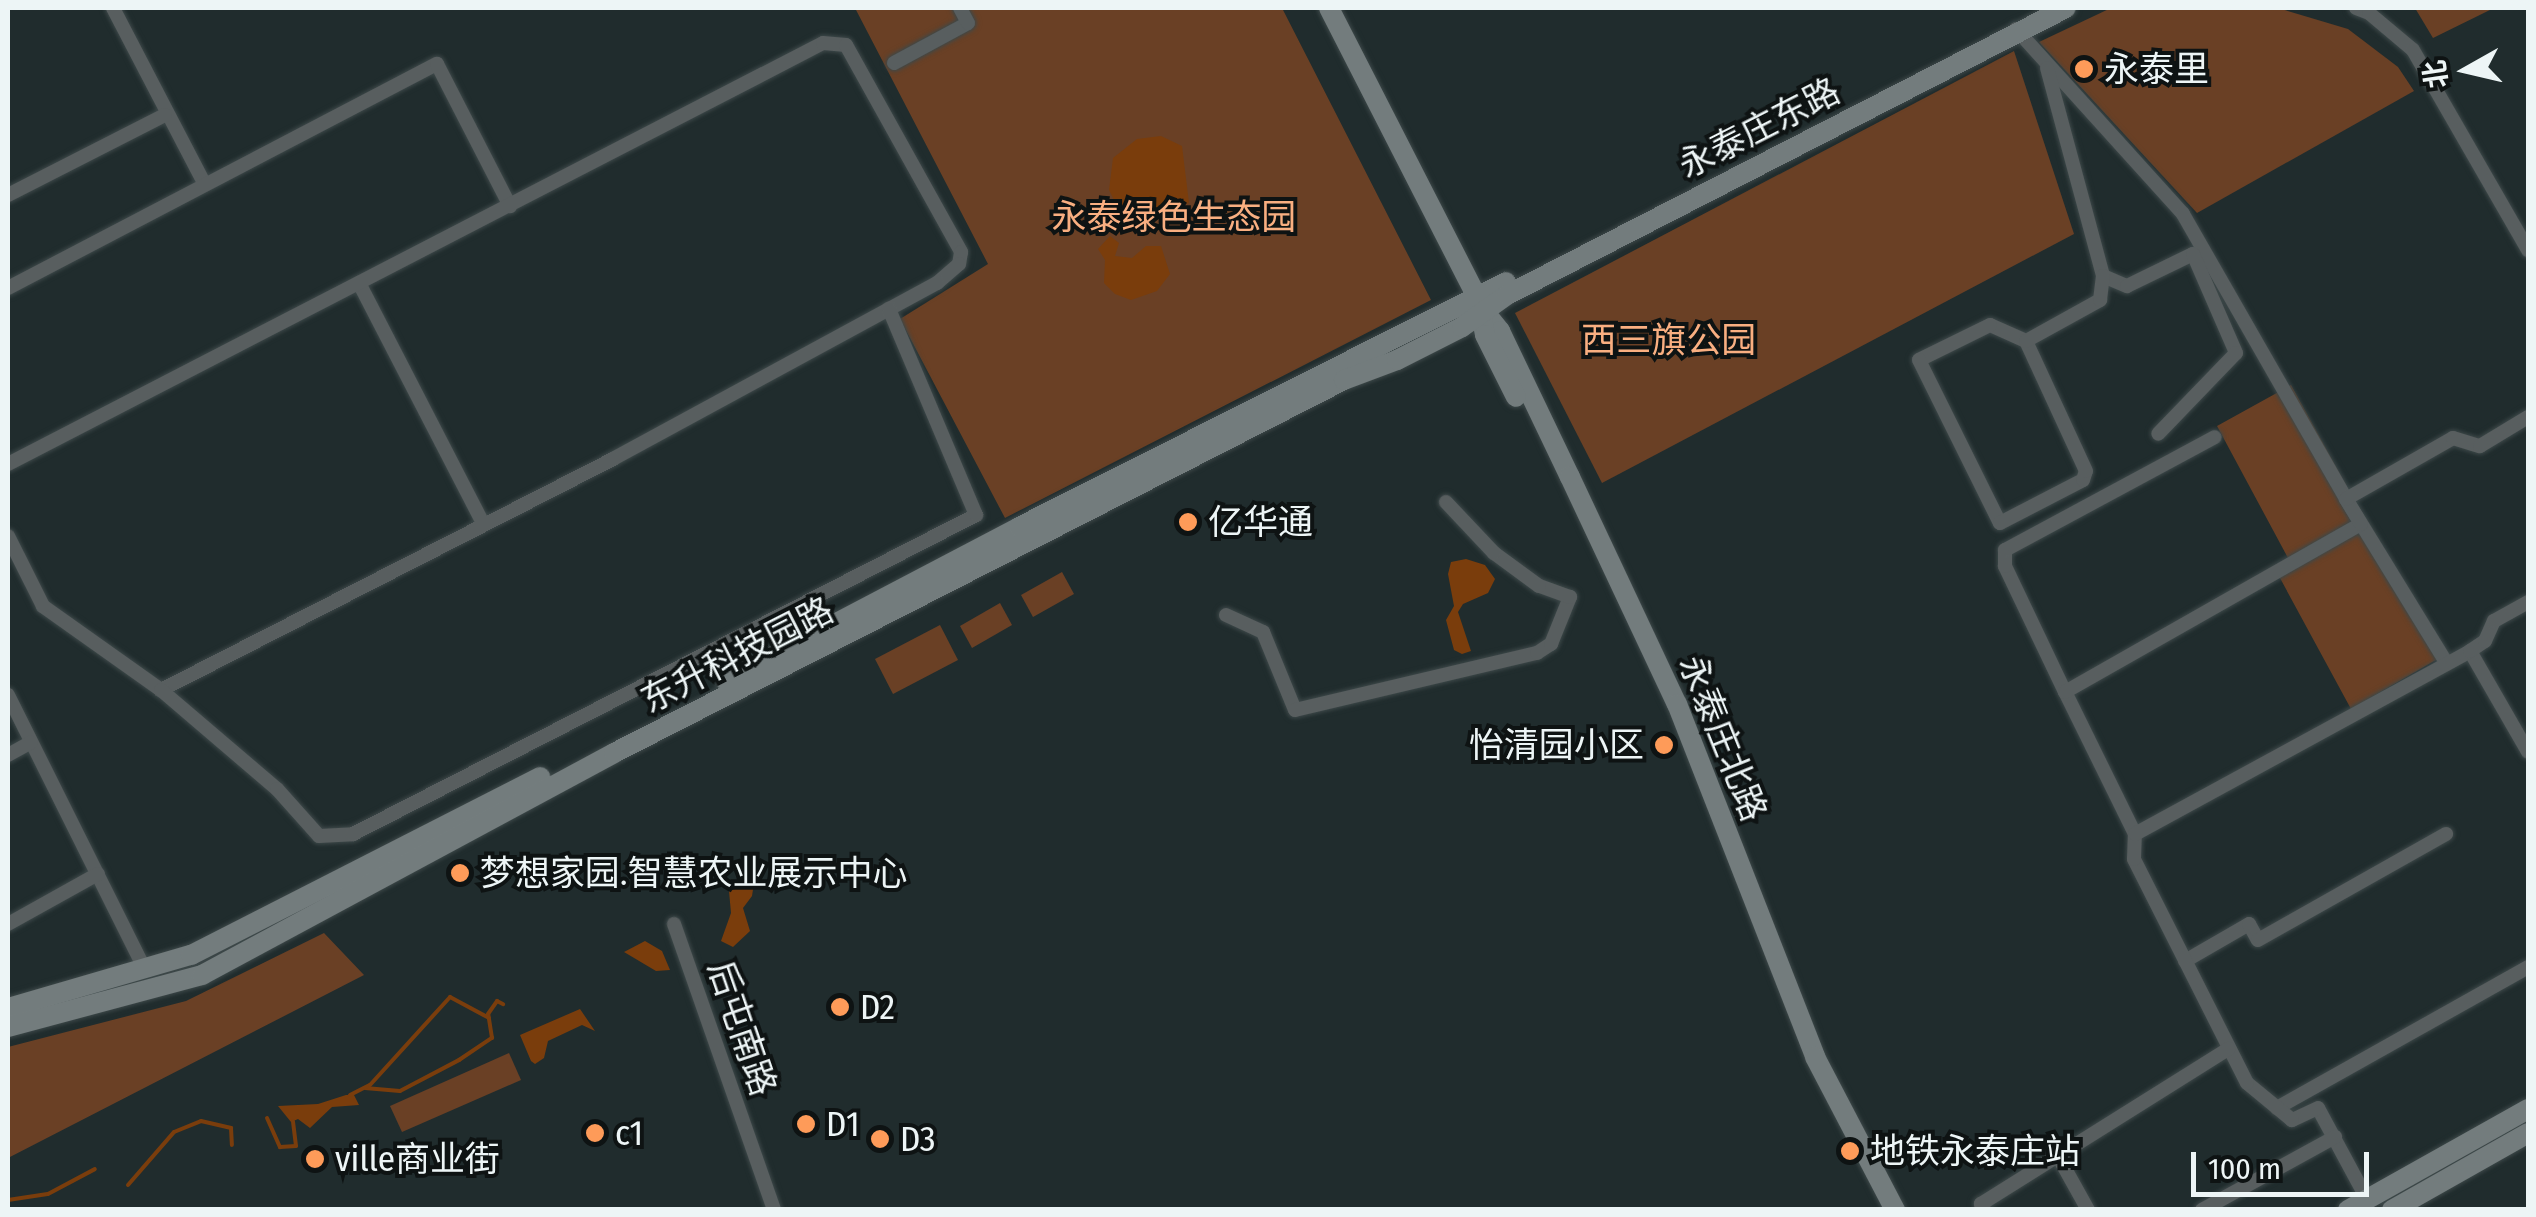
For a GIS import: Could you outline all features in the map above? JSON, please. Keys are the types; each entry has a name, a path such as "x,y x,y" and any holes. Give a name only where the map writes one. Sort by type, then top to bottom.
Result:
{"street":[{"path":"112,8 205,185"},
{"path":"894,64 968,23 960,8"},
{"name":"永泰庄北路","path":"1329,8 1481,307 1500,331 1677,704 1815,1057 1896,1210"},
{"name":"永泰庄东路","path":"1481,307 2043,8"},
{"name":"永泰庄东路","path":"1481,307 2066,8"},
{"path":"2356,8 2369,13 2413,50 2528,250"},
{"path":"2026,341 2100,300 2104,276 2049,70 2015,28 2183,214 2361,524 2065,692"},
{"path":"8,464 823,43 846,45 961,252 951,274 483,524 161,690"},
{"path":"8,288 438,64 510,206"},
{"path":"8,195 165,115"},
{"path":"2104,276 2126,286 2194,254 2236,353 2158,434"},
{"path":"359,283 483,524"},
{"name":"永泰庄北路","path":"1481,307 1485,334 1664,707 1792,1032 1880,1210"},
{"name":"东升科技园路","path":"8,1008 191,955 602,747 1019,527 1481,307"},
{"name":"东升科技园路","path":"8,1027 202,975 614,752 1344,380 1397,360 1481,307"},
{"path":"8,536 43,606 161,690 277,789 318,836 353,834 976,515 889,310"},
{"path":"1990,324 2026,341 2086,470 2083,480 2000,523 1919,360 1990,324"},
{"path":"2346,499 2453,438 2480,446 2528,417"},
{"path":"2216,437 2005,550 2005,566 2135,834 2134,858 2247,1083 2292,1120 2318,1108 2368,1199"},
{"path":"2346,499 2447,664"},
{"path":"1226,615 1263,632 1295,710 1536,653 1551,644 1570,597 1539,586 1494,553 1446,502"},
{"path":"2135,834 2470,652 2484,640 2494,621 2528,602"},
{"path":"2470,652 2528,752"},
{"path":"8,695 144,968"},
{"path":"8,755 31,742"},
{"path":"2184,961 2249,924 2258,940 2446,834"},
{"path":"8,924 98,874"},
{"name":"后屯南路","path":"674,924 774,1210"},
{"path":"2277,1108 2528,967"},
{"path":"1984,1210 1981,1204 2228,1049"},
{"path":"2348,1210 2528,1109"},
{"path":"2392,1210 2528,1133"},
{"path":"2202,1210 2335,1137"},
{"path":"2058,1156 2088,1210"}],"green space":[{"name":"永泰绿色生态园","path":"855,8 1282,8 1431,300 1005,518 900,319 988,264"},
{"path":"2111,8 2278,8 2348,29 2398,67 2414,91 2197,213 2039,42"},
{"path":"2415,8 2494,8 2433,38"},
{"name":"西三旗公园","path":"2014,51 2074,234 1602,483 1515,313"},
{"path":"2291,385 2441,657 2351,709 2274,567 2288,558 2217,426"},
{"path":"1062,572 1074,594 1033,617 1021,595"},
{"path":"1000,603 1012,625 972,648 960,626"},
{"path":"940,625 958,660 893,694 875,659"},
{"path":"324,933 364,975 8,1158 8,1047 186,1001"},
{"path":"509,1053 521,1080 402,1132 390,1106"}],"shaded area":[{"path":"1161,136 1182,146 1189,203 1149,217 1122,216 1109,190 1113,158 1137,139"},
{"path":"1110,236 1119,243 1115,256 1132,258 1146,246 1161,246 1170,274 1157,291 1131,300 1115,294 1104,283 1105,260 1098,249"},
{"path":"1466,559 1485,565 1495,579 1488,593 1463,604 1458,612 1471,651 1462,654 1454,650 1446,620 1454,606 1448,574 1451,562"},
{"path":"754,883 752,896 743,908 750,931 733,947 721,941 731,913 729,891"},
{"path":"645,941 662,951 670,970 656,971 624,952"},
{"path":"580,1009 595,1031 582,1025 548,1041 544,1058 535,1064 531,1061 520,1035"},
{"path":"354,1095 359,1105 332,1107 310,1128 298,1119 291,1122 278,1106 318,1104"}],"waterway":[{"path":"350,1095 370,1085 450,997 489,1018"},
{"path":"365,1088 400,1091 459,1060 492,1038 488,1014 497,1001 503,1004"},
{"path":"267,1118 280,1147 296,1146 293,1121"},
{"path":"128,1185 174,1132 201,1121 231,1128 232,1145"},
{"path":"8,1200 48,1194 95,1169"}],"place":[{"name":"永泰里","path":"2084,69"},
{"name":"亿华通","path":"1188,522"},
{"name":"怡清园小区","path":"1664,745"},
{"name":"梦想家园.智慧农业展示中心","path":"460,873"},
{"name":"D2","path":"840,1007"},
{"name":"D1","path":"806,1124"},
{"name":"c1","path":"595,1133"},
{"name":"D3","path":"880,1139"},
{"name":"地铁永泰庄站","path":"1850,1151"},
{"name":"ville商业街","path":"315,1159"}]}
